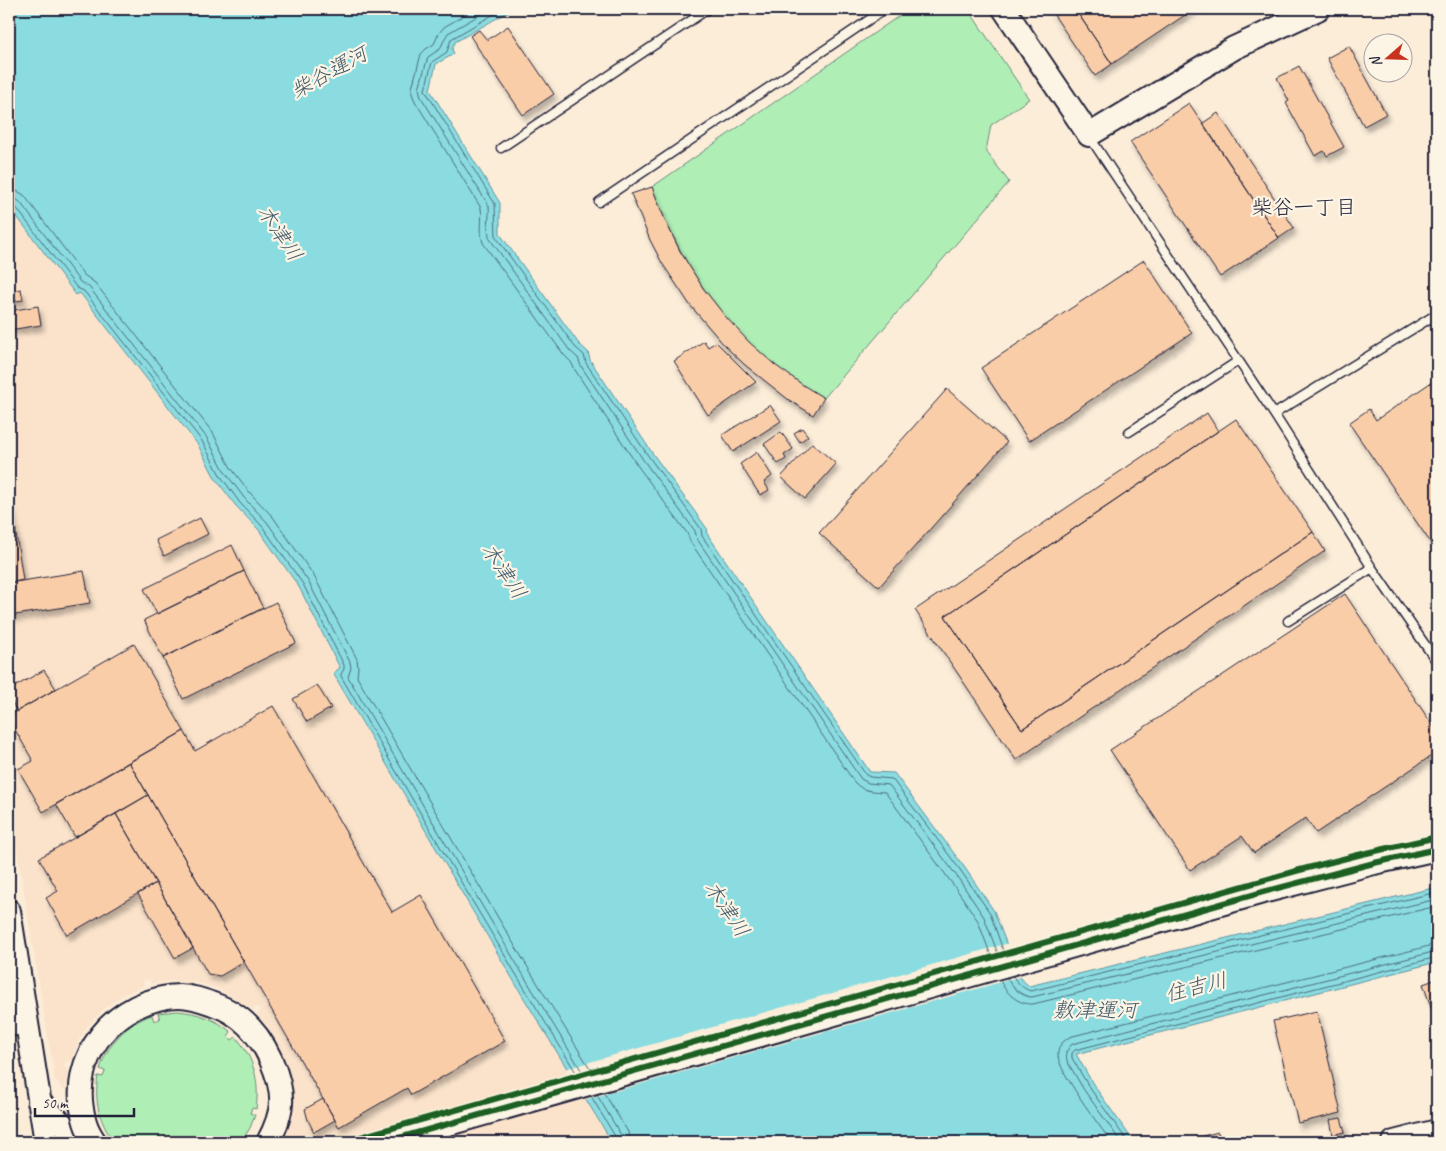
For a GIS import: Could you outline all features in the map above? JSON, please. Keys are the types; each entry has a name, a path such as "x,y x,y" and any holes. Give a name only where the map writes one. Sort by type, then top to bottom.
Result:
{"street":[{"path":"1004,9 1089,135 1234,48 1318,9"},
{"path":"385,1142 1263,892 1374,863 1437,849"},
{"path":"9,911 18,1026 39,1102 46,1142"},
{"path":"92,1142 79,1122 76,1080 80,1063 94,1036 119,1013 136,1004 155,998 174,996 194,999 220,1008 233,1016 255,1039 273,1080 276,1107 265,1142"},
{"path":"92,1142 85,1122 81,1101 81,1081 92,1049 110,1024 124,1013 160,998 180,996 199,999 225,1008 239,1016 260,1040 268,1053 279,1080 282,1107 278,1120 265,1142"},
{"path":"39,1102 81,1142"},
{"path":"1394,1142 1437,1131"}],"lane":[{"path":"500,148 708,9"},
{"path":"599,202 885,9"},
{"path":"1089,135 1274,414 1372,568 1437,662"},
{"path":"1274,414 1437,314"},
{"path":"1129,432 1238,361"},
{"path":"1288,621 1372,568"}],"shaded area":[{"path":"9,207 76,295 80,294 197,445 215,478 236,507 257,529 299,587 339,668 332,673 521,995 612,1142 581,1142 575,1134 553,1142 277,1142 285,1123 290,1124 292,1119 286,1117 288,1075 275,1039 269,1028 257,1014 261,1010 257,1007 253,1010 221,990 198,983 171,981 151,984 149,979 143,981 144,986 125,994 106,1007 89,1025 80,1038 71,1062 66,1061 64,1067 69,1069 66,1092 55,1080 9,804"}],"green space":[{"path":"909,9 968,9 1029,99 991,125 986,151 1009,182 824,398 794,380 766,359 718,309 680,250 652,187"},
{"path":"178,1011 200,1015 225,1027 231,1032 228,1036 232,1040 236,1037 247,1053 254,1071 257,1089 256,1109 252,1108 250,1113 255,1115 250,1128 241,1142 114,1142 101,1119 97,1103 98,1076 103,1077 105,1071 100,1069 103,1060 113,1043 134,1023 152,1015 154,1021 160,1019 158,1013"}],"water":[{"path":"9,9 513,9 455,42 452,49 454,54 436,64 430,90 500,203 500,234 579,344 588,352 590,360 653,454 708,530 706,532 870,772 894,773 965,868 994,911 1019,977 1029,986 1437,887 1437,962 1076,1054 1093,1084 1134,1142 612,1142 522,995 333,673 340,668 299,587 258,529 236,506 215,478 198,445 80,293 76,295 9,206"}],"pier":[{"path":"1009,943 1022,976 584,1100 565,1069"}],"building":[{"path":"1050,9 1075,9 1112,64 1095,76"},
{"path":"1075,9 1194,9 1112,64"},
{"path":"508,26 554,94 523,115 470,36 479,30 487,40"},
{"path":"1349,46 1364,74 1364,82 1369,82 1386,114 1364,126 1327,58"},
{"path":"1299,66 1344,147 1327,156 1324,151 1315,156 1286,103 1289,101 1277,78"},
{"path":"1189,103 1279,238 1220,277 1130,142"},
{"path":"1218,113 1294,228 1279,238 1203,123"},
{"path":"652,187 680,251 703,288 725,316 749,342 775,365 824,398 813,415 789,400 745,365 725,346 690,305 662,263 650,240 631,194"},
{"path":"1144,260 1192,333 1029,441 981,368"},
{"path":"21,289 23,300 9,302 9,291"},
{"path":"38,306 41,325 9,330 9,311"},
{"path":"704,341 708,347 716,342 756,382 708,415 674,361"},
{"path":"1436,379 1437,552 1349,423 1369,409 1376,420"},
{"path":"947,389 1007,442 879,587 819,533"},
{"path":"770,405 781,421 733,452 722,435"},
{"path":"1207,413 1218,431 945,616 1022,729 1313,532 1325,551 1016,760 915,610"},
{"path":"1236,419 1313,532 1022,729 945,616"},
{"path":"802,428 808,436 800,442 794,433"},
{"path":"781,432 793,449 784,455 786,459 778,464 764,444"},
{"path":"812,443 836,464 805,499 781,477"},
{"path":"757,452 772,476 764,482 769,490 760,495 740,464"},
{"path":"9,508 12,508 23,580 9,583"},
{"path":"200,518 208,534 164,556 156,540"},
{"path":"232,545 244,571 157,614 144,589"},
{"path":"84,571 90,603 9,616 9,583"},
{"path":"244,571 263,608 163,658 144,620"},
{"path":"1345,594 1437,732 1437,752 1316,833 1306,818 1254,853 1242,836 1190,870 1110,750"},
{"path":"276,602 296,643 183,699 163,658"},
{"path":"134,644 184,731 43,812 18,769 33,761 9,716"},
{"path":"44,670 56,689 17,711 9,697 9,690"},
{"path":"317,685 331,708 307,722 293,699"},
{"path":"273,706 392,912 421,895 505,1041 411,1095 407,1088 339,1127 129,762 184,731 195,751"},
{"path":"129,762 148,795 75,837 56,804"},
{"path":"148,795 244,962 220,976 208,974 116,814"},
{"path":"116,814 156,883 67,935 46,898 58,891 39,858"},
{"path":"156,883 193,948 175,958 138,894"},
{"path":"1437,979 1437,1024 1423,984"},
{"path":"1317,1011 1341,1113 1298,1123 1273,1021"},
{"path":"323,1099 335,1120 314,1132 305,1109"},
{"path":"1341,1118 1345,1132 1333,1135 1330,1120"},
{"path":"1218,1132 1220,1141 1193,1142 1192,1139"}],"cycle path":[{"path":"343,1142 1296,871 1437,837"},
{"path":"385,1142 1263,892 1374,863 1437,849"}],"district":[{"name":"柴谷一丁目","path":"1304,207"}],"water label":[{"name":"柴谷運河","path":"329,72"},
{"name":"木津川","path":"280,233"},
{"name":"木津川","path":"504,571"},
{"name":"木津川","path":"727,909"},
{"name":"住吉川","path":"1196,987"},
{"name":"敷津運河","path":"1095,1010"}]}
